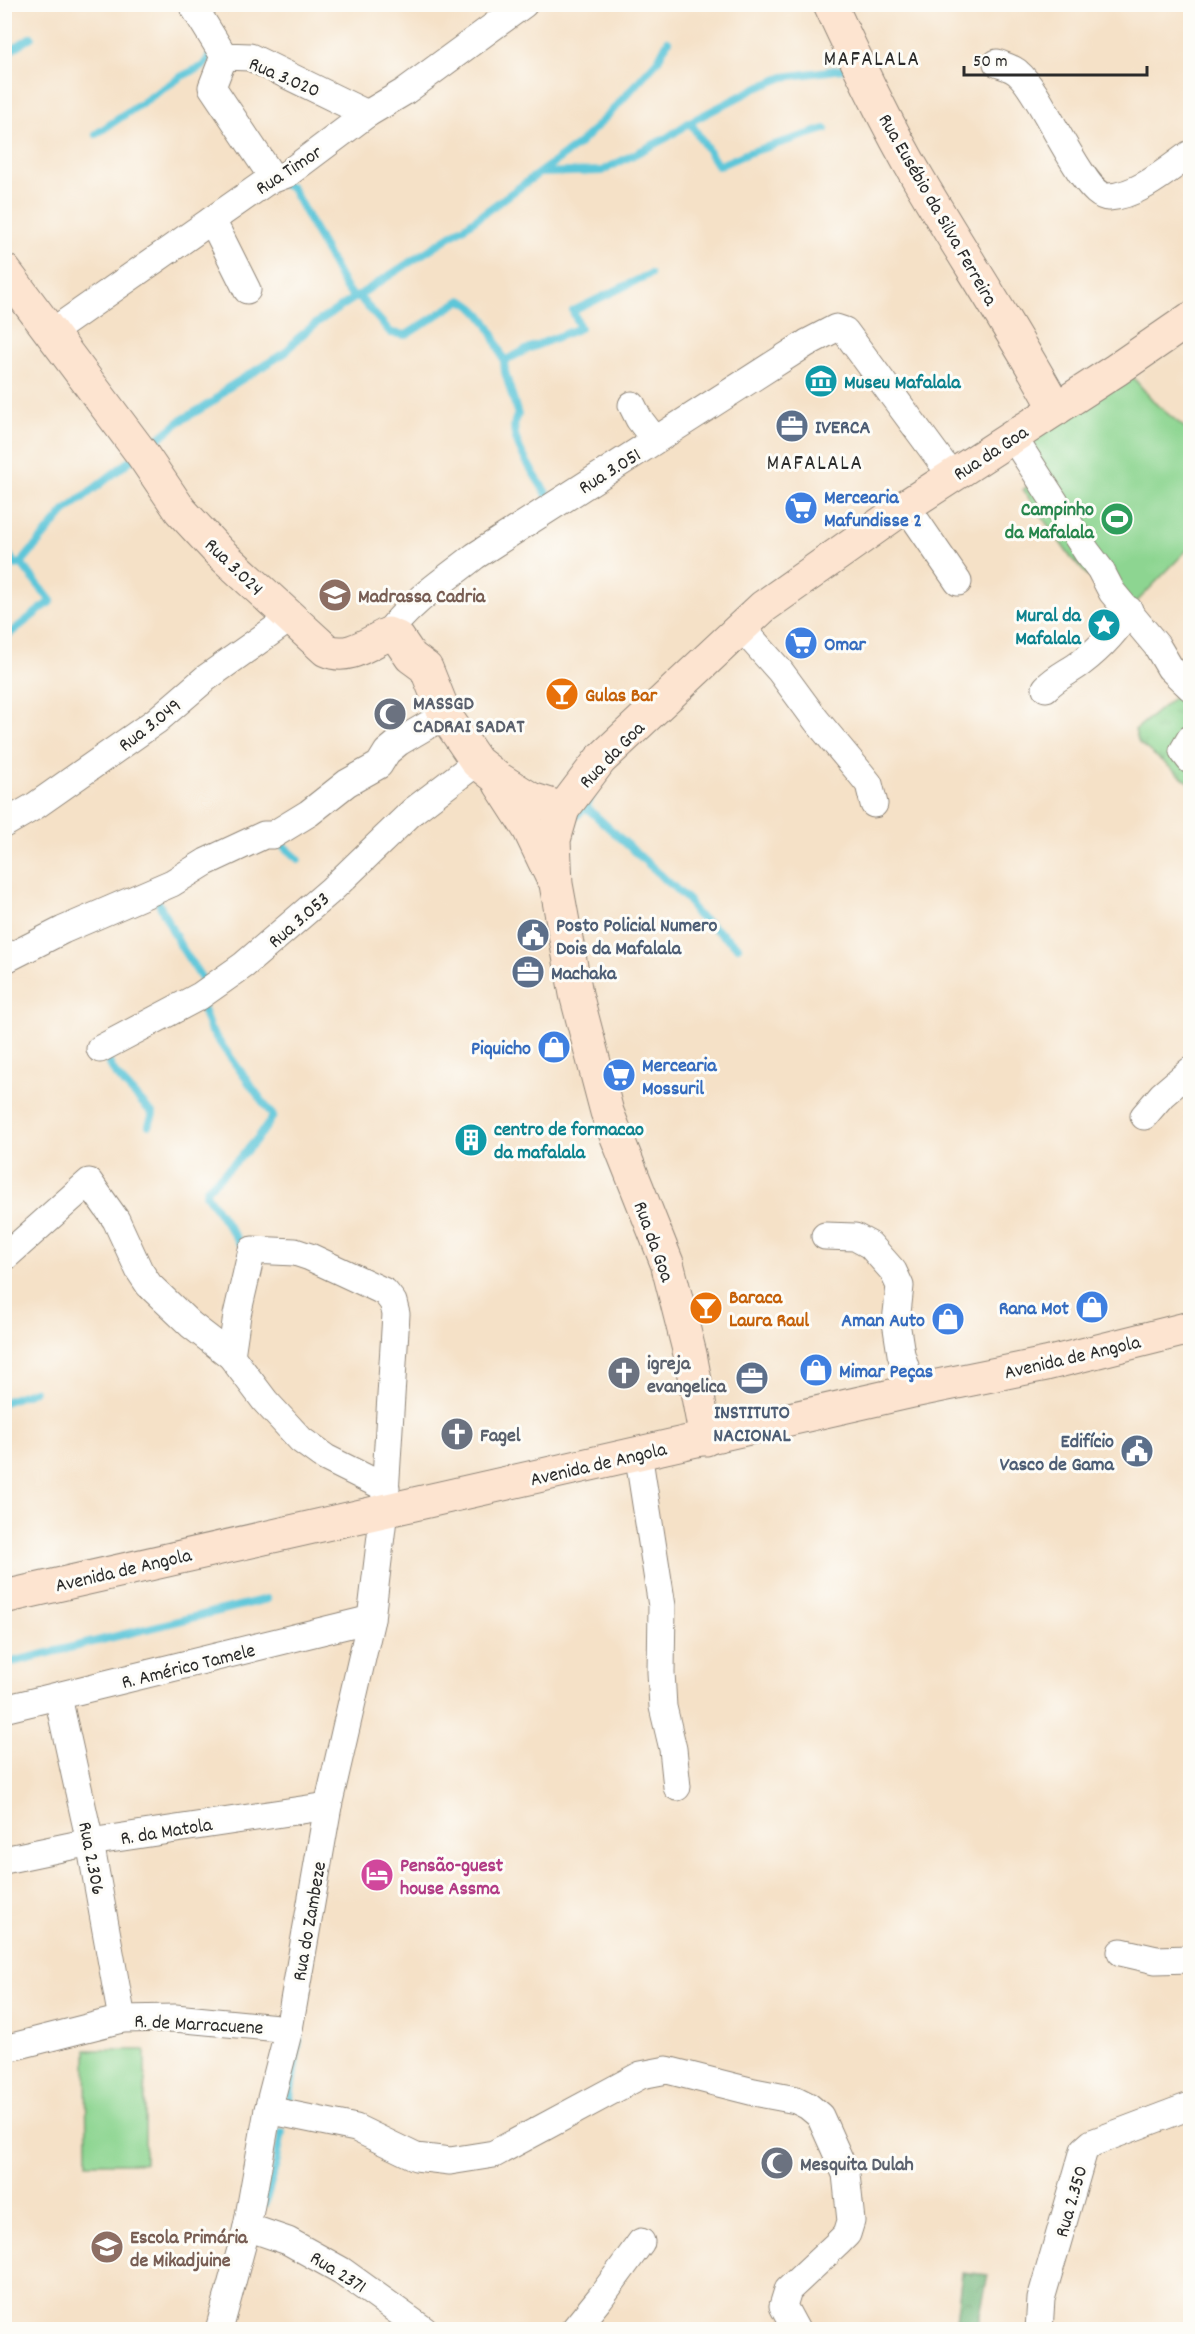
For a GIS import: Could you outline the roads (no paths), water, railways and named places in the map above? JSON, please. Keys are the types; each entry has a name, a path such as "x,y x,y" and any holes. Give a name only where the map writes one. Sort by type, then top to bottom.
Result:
{"street":[{"name":"Rua 3.020","path":"192,4 224,56 250,57 367,114"},
{"name":"Rua Timor","path":"52,332 273,178 287,174 367,114 404,92 524,4"},
{"name":"Rua Eusébio da Silva Ferreira","path":"830,4 918,178 988,296 1027,355 1056,409"},
{"path":"224,56 212,87 273,178"},
{"path":"998,63 1018,72 1034,91 1078,169 1098,195 1107,198 1137,190 1191,154"},
{"path":"212,220 247,290"},
{"name":"Rua 3.024","path":"4,270 52,332 180,510 219,552 326,650 337,655 349,653 388,634"},
{"name":"Rua da Goa","path":"706,1439 690,1353 667,1263 607,1112 576,994 556,884 554,840 563,809 600,760 763,607 906,506 1191,319"},
{"name":"Rua 3.051","path":"388,634 401,618 431,591 475,556 807,343 836,328 845,331 952,476"},
{"path":"632,405 639,419 655,440"},
{"path":"1013,437 1100,569 1112,592 1157,646 1170,668 1191,687"},
{"path":"906,506 958,582"},
{"path":"1046,688 1081,663 1119,628 1129,610"},
{"name":"Rua 3.049","path":"4,824 35,807 156,721 206,678 290,618"},
{"path":"741,627 780,671 816,720 869,784 874,804"},
{"path":"388,634 398,638 411,657 426,668 445,715 529,829 556,884"},
{"path":"4,960 63,930 172,883 206,862 242,845 264,835 273,835 309,813 348,783 379,765 387,752 399,742 445,715"},
{"path":"1191,739 1183,751 1184,755 1191,760"},
{"path":"486,770 531,799 563,809"},
{"name":"Rua 3.053","path":"100,1049 200,996 244,965 331,890 413,811 486,770"},
{"path":"1144,1116 1162,1095 1191,1071"},
{"path":"4,1258 89,1182 116,1220 139,1270 149,1285 191,1325 231,1356 265,1401 301,1440 385,1499"},
{"path":"825,1236 855,1237 870,1245 893,1271 900,1286 896,1322 901,1354 913,1391"},
{"name":"Rua do Zambeze","path":"219,2330 247,2227 267,2110 289,2029 328,1806 371,1619 385,1499 396,1314 393,1302 385,1292 310,1257 295,1252 252,1250 237,1315 231,1356"},
{"name":"Avenida de Angola","path":"4,1597 385,1499 706,1439 913,1391 1046,1364 1191,1328"},
{"path":"638,1453 662,1606 663,1707 677,1787"},
{"name":"R. Américo Tamele","path":"4,1709 371,1619"},
{"name":"Rua 2.306","path":"58,1697 90,1842 122,2019"},
{"name":"R. da Matola","path":"4,1860 90,1842 328,1806"},
{"path":"1121,1952 1156,1960 1191,1959"},
{"name":"R. de Marracuene","path":"4,2049 122,2019 175,2018 289,2029"},
{"path":"267,2110 356,2128 416,2157 450,2161 494,2154 641,2075 668,2070 795,2100 808,2106 820,2116 846,2174 851,2221 847,2234 788,2290 783,2306 796,2330"},
{"name":"Rua 2.350","path":"1040,2330 1041,2299 1084,2150 1092,2143 1191,2106"},
{"name":"Rua 2371","path":"247,2227 288,2241 342,2271 424,2330"},
{"path":"574,2330 641,2242"}],"waterway":[{"path":"4,55 31,37"},
{"path":"148,447 180,421 214,401 226,389 286,352 297,339 319,321 469,224 579,144 658,60 668,41"},
{"path":"96,134 182,76 203,66 212,53"},
{"path":"541,173 602,171 756,88 784,77 850,68"},
{"path":"690,122 718,166 748,153 825,129"},
{"path":"283,184 292,188 346,289 354,297 361,299 391,333 406,335 461,300 470,305 483,318 493,334 504,361 580,328 573,311 650,274"},
{"path":"504,361 518,415 514,424 515,434 525,458 551,502"},
{"path":"21,563 64,512 136,456"},
{"path":"4,558 9,555 16,565 21,563 51,601 4,638"},
{"path":"577,815 586,807 592,794"},
{"path":"586,807 689,901 695,913 738,947"},
{"path":"274,838 298,859"},
{"path":"154,894 180,945 206,985"},
{"path":"200,1001 210,1029 273,1116 251,1146 207,1189 206,1194 239,1242 249,1249"},
{"path":"103,1052 116,1075 153,1114 149,1125"},
{"path":"4,1402 34,1391"},
{"path":"4,1664 267,1599"},
{"path":"289,2103 299,2039"},
{"path":"265,2203 282,2132"}],"place":[{"name":"Museu Mafalala","path":"821,381"},
{"name":"IVERCA","path":"792,426"},
{"name":"Mercearia Mafundisse 2","path":"801,508"},
{"name":"Campinho da Mafalala","path":"1117,519"},
{"name":"Madrassa Cadria","path":"335,595"},
{"name":"Mural da Mafalala","path":"1104,625"},
{"name":"Omar","path":"801,643"},
{"name":"Gulas Bar","path":"562,694"},
{"name":"MASSGD CADRAI SADAT","path":"390,714"},
{"name":"Posto Policial Numero Dois da Mafalala","path":"533,935"},
{"name":"Machaka","path":"528,972"},
{"name":"Piquicho","path":"554,1047"},
{"name":"Mercearia Mossuril","path":"619,1075"},
{"name":"centro de formacao da mafalala","path":"471,1140"},
{"name":"Rana Mot","path":"1092,1307"},
{"name":"Baraca Laura Raul","path":"706,1308"},
{"name":"Aman Auto","path":"948,1319"},
{"name":"Mimar Peças","path":"816,1370"},
{"name":"igreja evangelica","path":"624,1373"},
{"name":"INSTITUTO NACIONAL","path":"752,1378"},
{"name":"Fagel","path":"457,1434"},
{"name":"Edifício Vasco de Gama","path":"1137,1451"},
{"name":"Pensão-guest house Assma","path":"377,1875"},
{"name":"Mesquita Dulah","path":"777,2163"},
{"name":"Escola Primária de Mikadjuine","path":"107,2247"}],"district":[{"name":"MAFALALA","path":"872,58"},
{"name":"MAFALALA","path":"815,462"}]}
